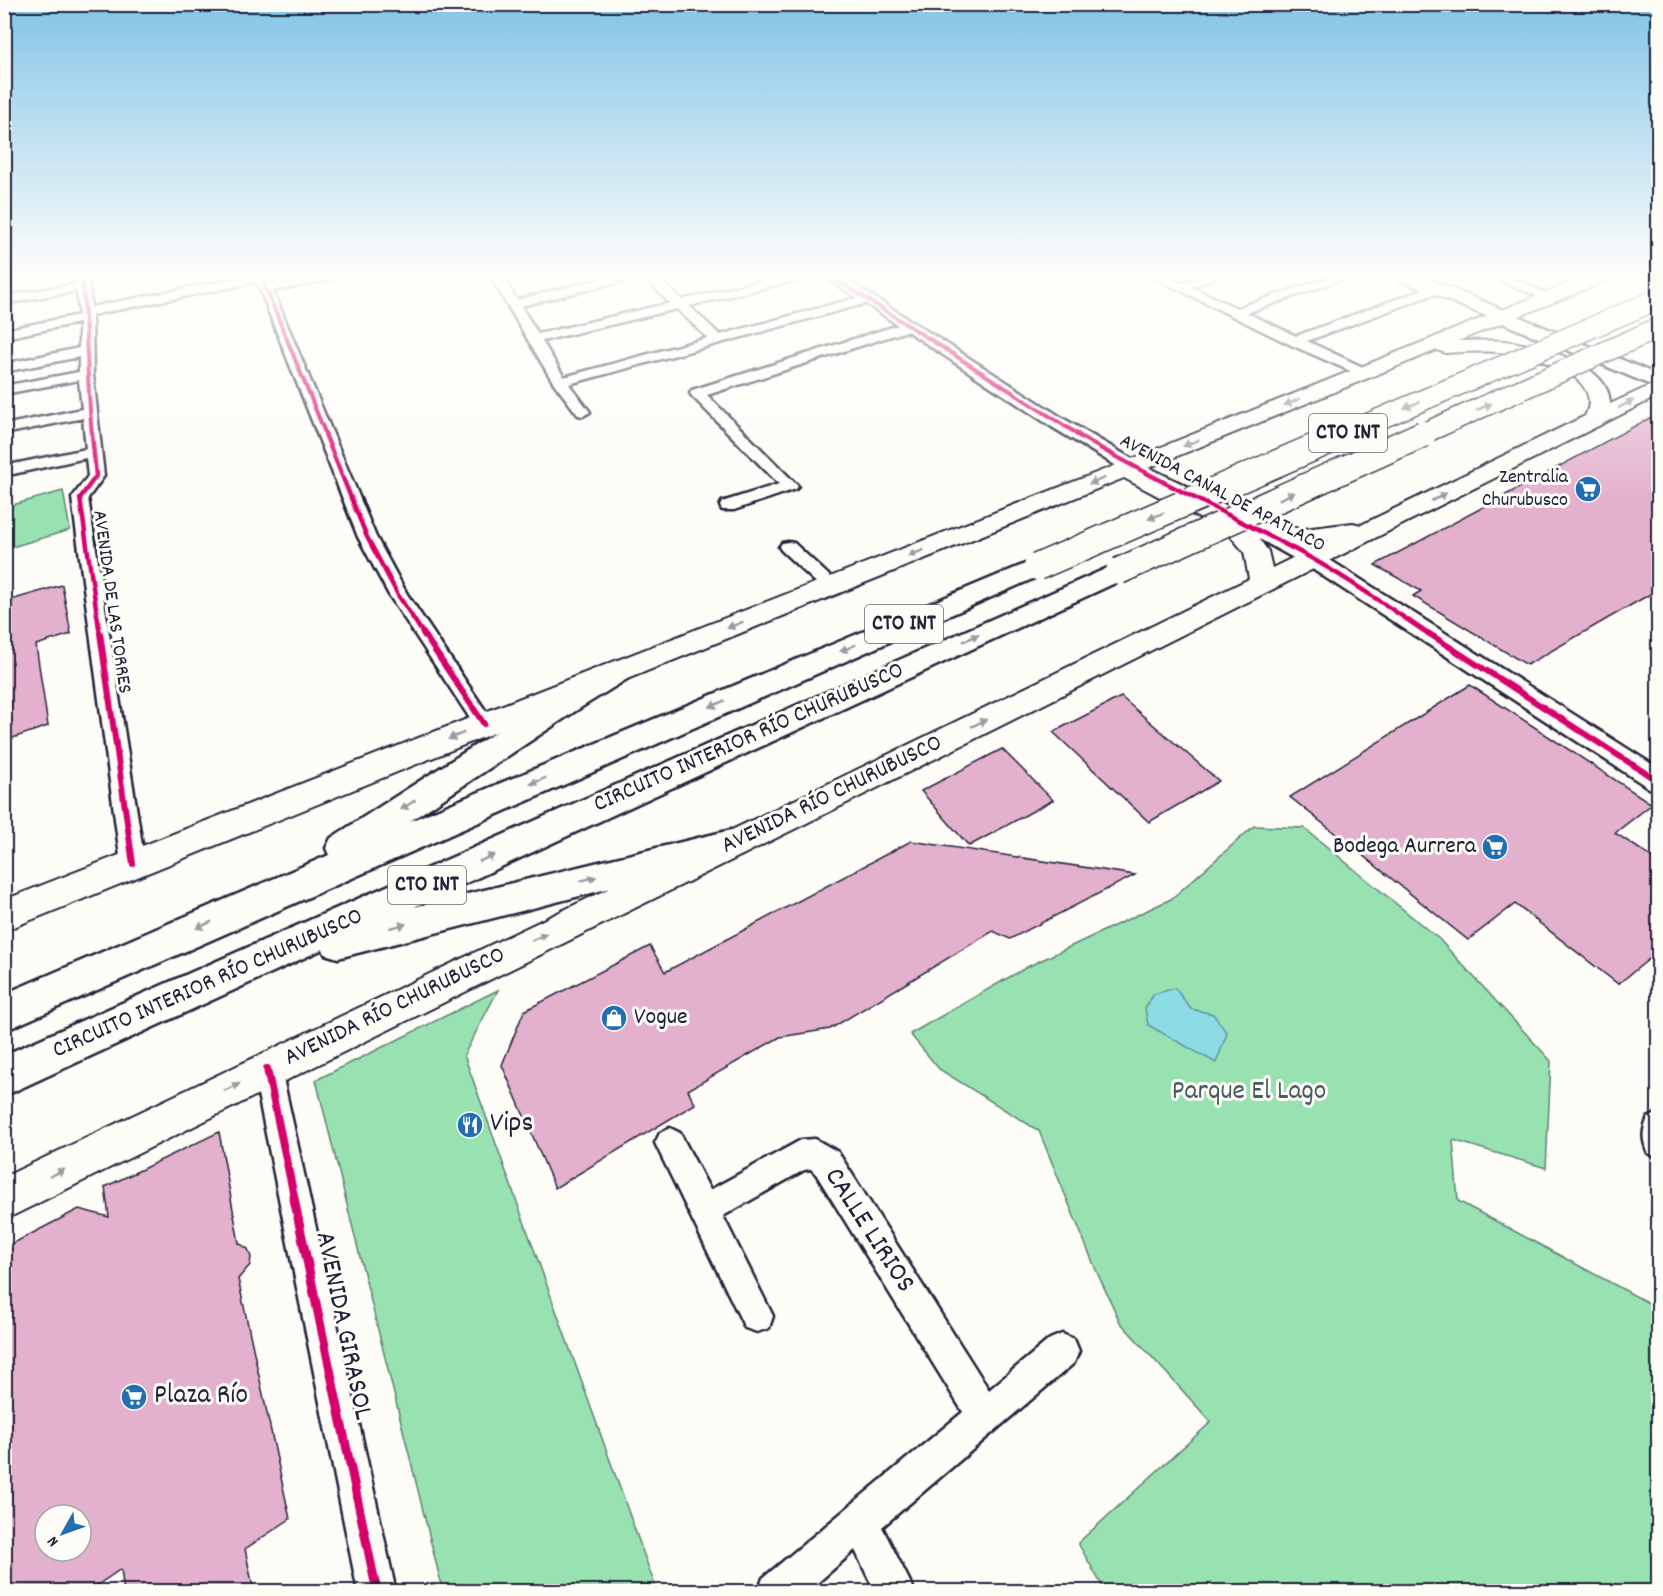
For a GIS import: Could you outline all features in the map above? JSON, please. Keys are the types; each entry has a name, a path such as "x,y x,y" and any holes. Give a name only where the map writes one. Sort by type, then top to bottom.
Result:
{"main road":[{"name":"CTO INT","path":"4,916 1419,350"},
{"path":"1521,350 1563,364 1582,374 1596,387 1600,401 1593,420"},
{"name":"CIRCUITO INTERIOR RÍO CHURUBUSCO","path":"4,1013 240,909 1540,350"},
{"path":"1584,350 1659,382"},
{"name":"CIRCUITO INTERIOR RÍO CHURUBUSCO","path":"4,1076 1609,350"},
{"name":"AVENIDA RÍO CHURUBUSCO","path":"4,1199 1314,560 1659,388"},
{"path":"1136,465 1242,533 1257,551 1263,584"},
{"path":"1256,529 1284,535 1312,536 1387,523"},
{"path":"240,909 334,853 566,702 617,672"},
{"path":"260,961 731,844"}],"street":[{"path":"291,350 367,537 398,595 484,724"},
{"path":"542,350 560,382 583,412"},
{"path":"560,382 679,350"},
{"path":"728,506 790,486 697,393 831,350"},
{"name":"AVENIDA CANAL DE APATLACO","path":"946,350 1058,423 1314,560 1659,780"},
{"path":"976,350 1033,386"},
{"path":"1315,350 1364,373"},
{"path":"4,368 87,351"},
{"name":"AVENIDA DE LAS TORRES","path":"87,351 86,375 96,476 80,498 133,864"},
{"path":"4,390 86,375"},
{"path":"4,430 90,412"},
{"name":"AVENIDA CANAL DE APATLACO","path":"1122,441 1136,465"},
{"path":"4,471 94,452"},
{"path":"788,547 831,587"},
{"name":"AVENIDA GIRASOL","path":"267,1070 376,1592"},
{"path":"1659,1128 1659,1143"},
{"path":"670,1143 757,1316"},
{"name":"CALLE LIRIOS","path":"704,1210 801,1155 815,1154 827,1163 986,1417"},
{"path":"777,1592 1062,1351"},
{"path":"860,1522 896,1592"}],"green space":[{"path":"63,491 70,530 5,549 5,507"},
{"name":"Parque El Lago","path":"1254,826 1304,828 1439,939 1551,1061 1546,1168 1453,1140 1458,1201 1658,1308 1658,1591 1105,1591 1078,1543 1211,1422 1120,1322 1039,1131 939,1069 910,1034 1027,967 1171,899"},
{"path":"498,990 464,1055 657,1591 443,1591 316,1080"}],"water":[{"path":"1175,988 1191,1009 1213,1014 1227,1033 1216,1063 1148,1025 1145,1008 1154,994"}],"building":[{"name":"Zentralia Churubusco","path":"1659,413 1659,589 1527,665 1413,596 1421,591 1375,565"},
{"path":"62,585 71,634 36,645 48,726 4,741 4,602"},
{"name":"Bodega Aurrera","path":"1470,685 1652,804 1615,833 1659,862 1659,951 1618,984 1515,904 1468,940 1290,797"},
{"path":"1121,697 1219,781 1149,822 1053,732"},
{"path":"1002,749 1053,800 969,846 921,791"},
{"path":"911,841 1135,875 1010,939 993,931 830,1029 780,1037 688,1090 695,1104 555,1188 502,1065 524,1011 650,946 665,972"},
{"name":"Plaza Río","path":"219,1132 239,1243 248,1249 251,1257 250,1265 238,1279 290,1519 245,1549 254,1592 124,1592 121,1569 87,1592 4,1592 4,1248 79,1209 109,1217 105,1187"}],"cycle path":[{"path":"86,350 86,375 96,476 80,498 133,864"},
{"path":"291,350 367,537 398,595 484,724"},
{"path":"946,350 1058,423 1132,467 1227,513 1314,560 1658,781"},
{"path":"267,1069 377,1592"}],"place":[{"name":"Zentralia Churubusco","path":"1588,489"},
{"name":"Bodega Aurrera","path":"1495,847"},
{"name":"Vogue","path":"614,1018"},
{"name":"Vips","path":"470,1125"},
{"name":"Plaza Río","path":"134,1397"}]}
